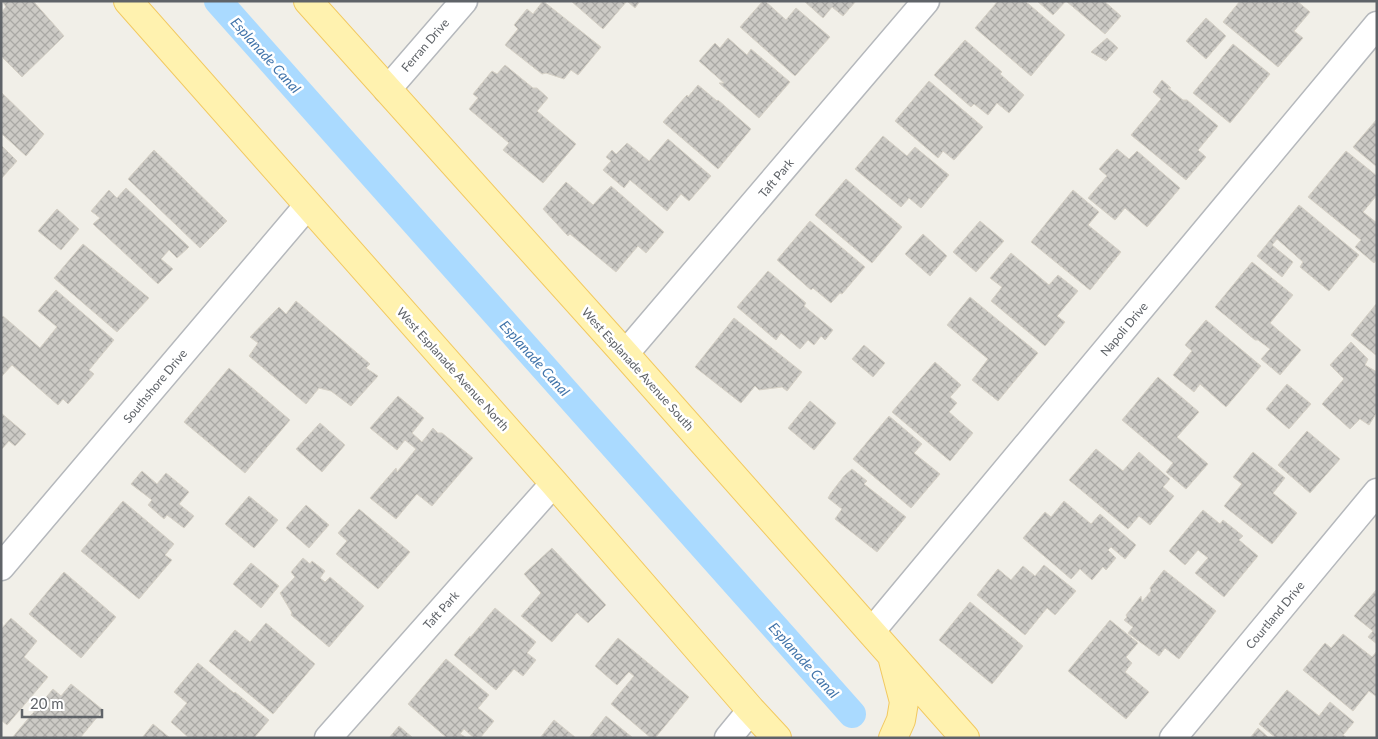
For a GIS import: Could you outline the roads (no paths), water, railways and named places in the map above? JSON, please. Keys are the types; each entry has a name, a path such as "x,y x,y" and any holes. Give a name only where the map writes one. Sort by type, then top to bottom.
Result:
{"main road":[{"name":"West Esplanade Avenue North","path":"128,1 777,738"},
{"name":"West Esplanade Avenue South","path":"308,1 966,738"},
{"path":"892,656 904,702 901,720 893,738"}],"street":[{"name":"Ferran Drive","path":"387,90 464,1"},
{"name":"Taft Park","path":"625,354 926,1"},
{"name":"Napoli Drive","path":"871,632 1377,26"},
{"name":"Southshore Drive","path":"1,567 308,205"},
{"name":"Taft Park","path":"328,738 554,483"},
{"name":"Courtland Drive","path":"1173,738 1377,492"},
{"path":"728,738 751,710"}],"waterway":[{"name":"Esplanade Canal","path":"218,1 852,714"}]}
